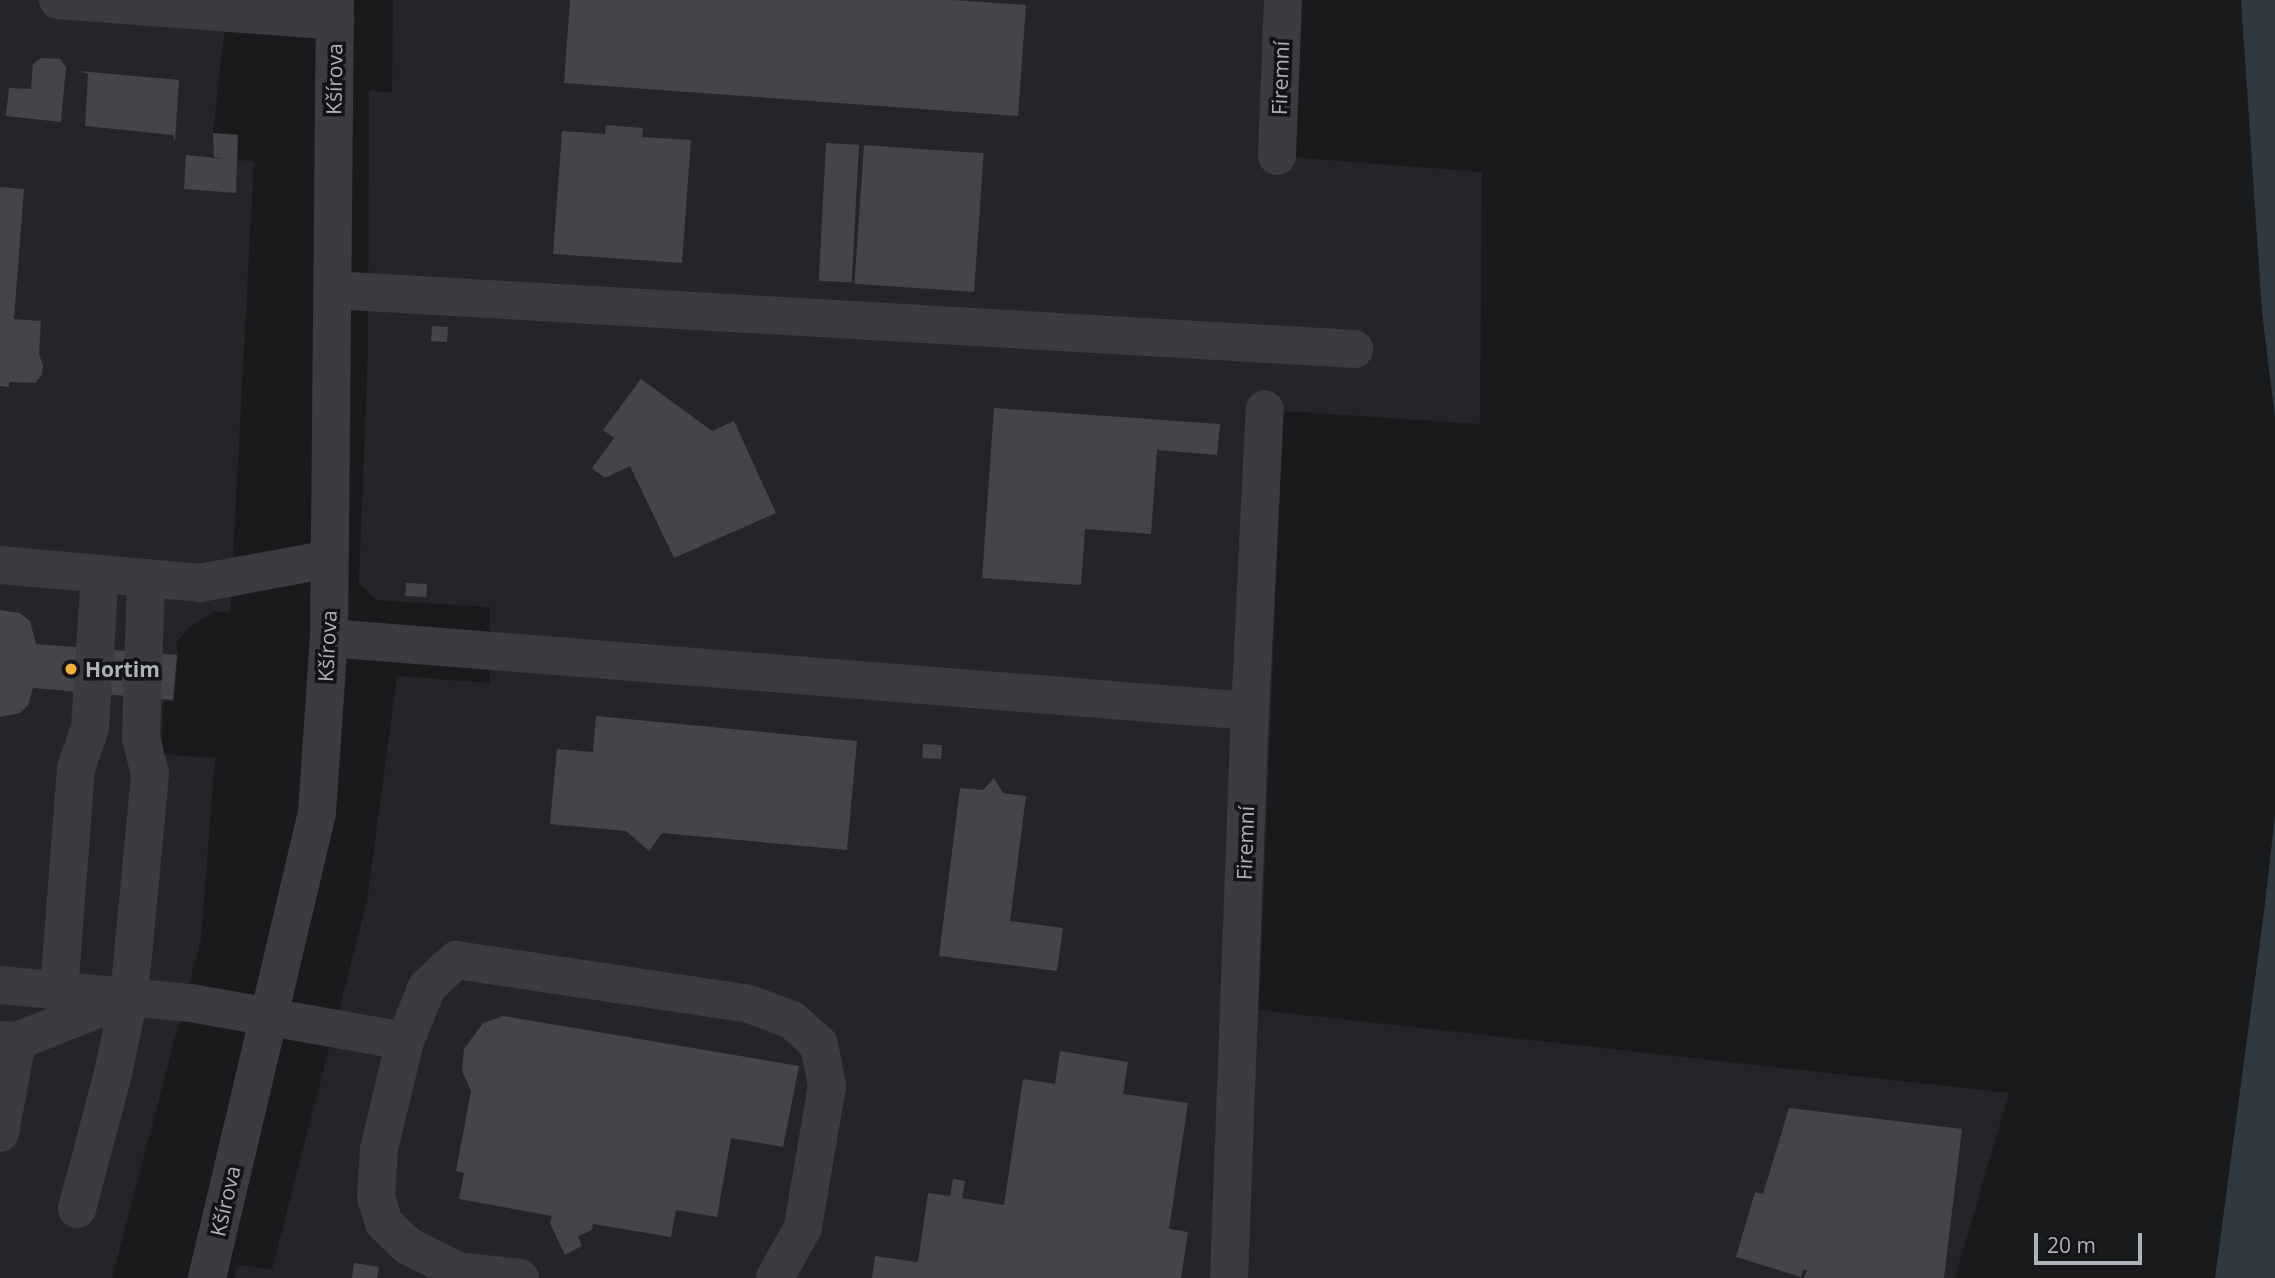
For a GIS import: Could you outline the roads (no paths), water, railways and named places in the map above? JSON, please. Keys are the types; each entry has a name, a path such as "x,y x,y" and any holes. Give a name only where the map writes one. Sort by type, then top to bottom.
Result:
{"street":[{"path":"58,0 335,11"},
{"name":"Firemní","path":"1277,156 1283,0"},
{"name":"Kšírova","path":"207,1278 317,813 329,638 335,11"},
{"path":"332,290 1354,349"},
{"name":"Firemní","path":"1229,1278 1250,711 1265,409"},
{"path":"0,565 200,583 329,559"},
{"path":"59,990 76,768 90,729 100,574"},
{"path":"77,1209 113,1074 129,997 150,774 141,737 146,578"},
{"path":"329,638 1250,711"},
{"path":"520,1278 458,1271 408,1247 384,1223 376,1197 379,1149 405,1041 427,987 456,960 749,1004 792,1020 819,1044 827,1086 803,1227 775,1278"},
{"path":"0,985 191,1003 405,1041"},
{"path":"0,1133 9,1041 129,997"}],"place":[{"name":"Hortim","path":"71,669"}]}
